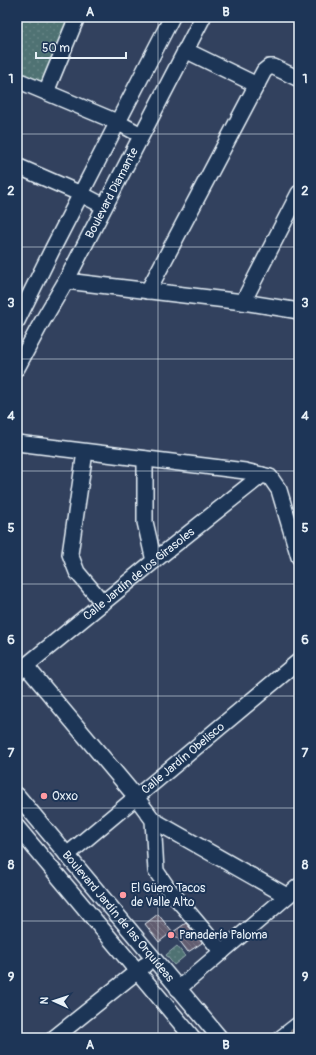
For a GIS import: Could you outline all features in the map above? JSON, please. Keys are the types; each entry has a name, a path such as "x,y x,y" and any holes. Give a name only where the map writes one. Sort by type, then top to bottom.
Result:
{"street":[{"path":"46,92 77,17"},
{"path":"17,321 117,122 172,17"},
{"name":"Boulevard Diamante","path":"17,368 66,281 203,17"},
{"path":"185,50 257,85"},
{"path":"148,292 264,71 269,67 274,67 299,79"},
{"path":"17,80 117,122 141,134"},
{"path":"17,166 81,194 104,206"},
{"path":"243,302 299,194"},
{"path":"66,281 148,292 243,302 299,311"},
{"path":"17,444 245,471 270,478 280,490 299,557"},
{"path":"85,452 70,554 76,572 103,603"},
{"path":"145,459 145,522 154,561"},
{"name":"Calle Jardín de los Girasoles","path":"22,670 154,561 262,475"},
{"name":"Calle Jardín Obelisco","path":"67,855 299,660"},
{"path":"22,670 136,797 153,820 287,896"},
{"name":"Boulevard Jardín de las Orquídeas","path":"17,795 178,989 221,1037"},
{"path":"153,820 156,871 167,887 222,952"},
{"name":"Boulevard Jardín de las Orquídeas","path":"17,827 193,1038"},
{"path":"178,989 299,886"},
{"path":"54,1038 153,958"},
{"path":"281,1038 299,1024"}],"green space":[{"path":"17,17 72,17 42,84 17,74"},
{"path":"177,946 185,956 174,965 166,955"}],"building":[{"path":"158,914 172,932 159,942 145,924"},
{"path":"186,923 202,943 188,952 173,932"}],"place":[{"name":"Oxxo","path":"44,796"},
{"name":"El Güero Tacos de Valle Alto","path":"123,895"},
{"name":"Panadería Paloma","path":"171,935"}]}
